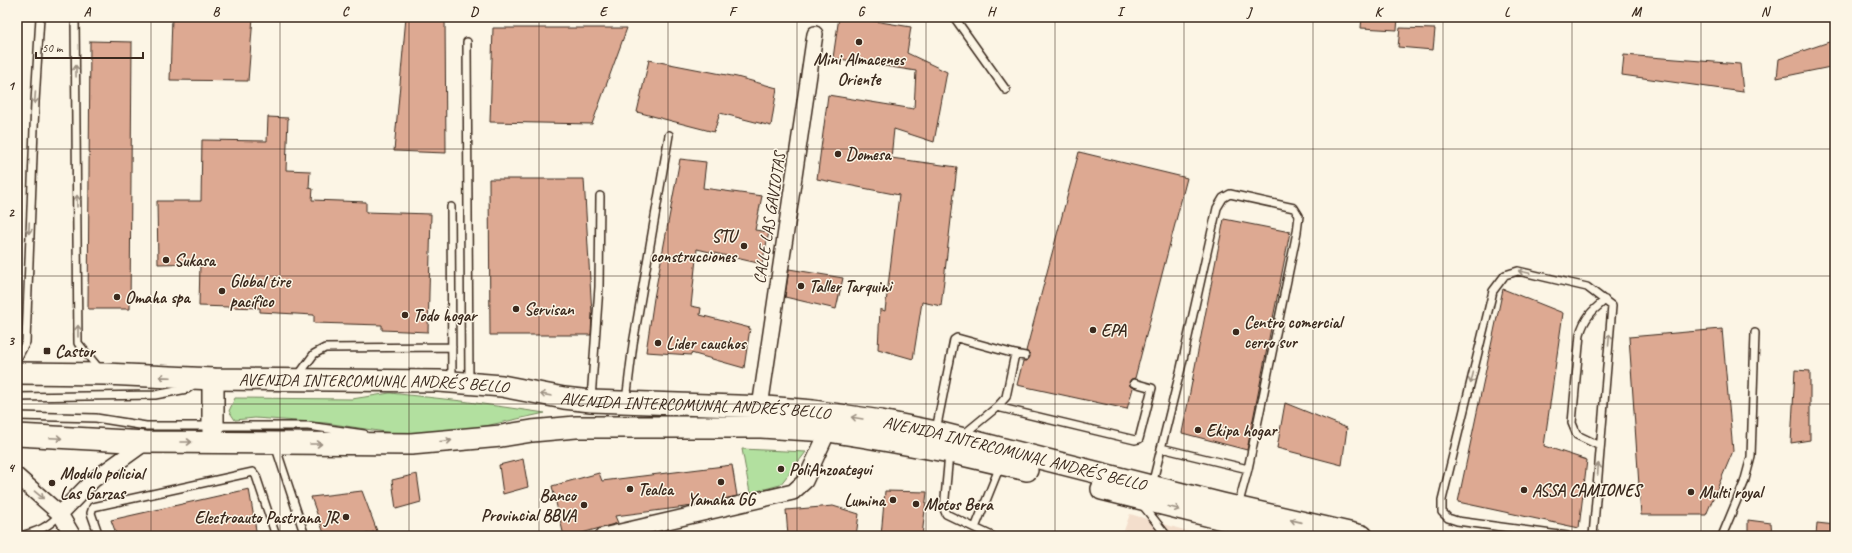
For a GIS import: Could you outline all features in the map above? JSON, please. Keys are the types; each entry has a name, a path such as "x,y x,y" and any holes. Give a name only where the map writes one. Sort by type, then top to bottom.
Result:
{"main road":[{"name":"AVENIDA INTERCOMUNAL ANDRÉS BELLO","path":"17,373 105,374 208,379 461,382 502,386 564,398 591,401 760,407 846,416 936,432 955,445 1001,464 1144,493 1237,507 1362,536"},
{"path":"208,379 213,434"},
{"name":"AVENIDA INTERCOMUNAL ANDRÉS BELLO","path":"17,435 146,442 213,434 274,443 411,444 500,436 532,431 606,426 761,427 828,431 955,445 1144,493 1290,536"}],"street":[{"name":"CALLE LAS GAVIOTAS","path":"760,407 815,34"},
{"path":"603,536 793,492 805,481 828,431"},
{"path":"60,514 93,480 146,442"},
{"path":"17,476 60,514 73,536"}],"lane":[{"path":"18,354 26,342 33,134 40,17"},
{"path":"76,17 78,343 105,374"},
{"path":"954,17 1006,90"},
{"path":"461,382 467,42"},
{"path":"625,403 633,344 669,135"},
{"path":"1167,536 1144,493 1161,448 1181,368 1217,208 1222,198 1230,194 1294,208 1299,216 1297,232 1248,469 1237,507"},
{"path":"591,401 599,287 600,196"},
{"path":"451,207 452,347 461,382"},
{"path":"1568,536 1457,521 1448,518 1442,512 1442,500 1493,291 1505,275 1518,271 1588,287 1612,306 1593,536"},
{"path":"1600,446 1577,435 1572,422 1580,334 1584,322 1590,312 1605,300"},
{"path":"1722,536 1744,484 1750,457 1754,333"},
{"path":"936,432 954,340 956,338 1025,356"},
{"path":"295,380 314,354 325,348 452,347"},
{"path":"992,536 946,514 944,509 955,445 1006,397 1015,354"},
{"path":"17,397 155,395 187,389 208,379"},
{"path":"997,407 1134,440 1139,439 1152,388 1134,383"},
{"path":"17,416 96,418 213,434 308,426 364,434 411,444"},
{"path":"274,443 305,536"},
{"path":"1161,448 1248,469"},
{"path":"975,528 1001,464"},
{"path":"99,536 91,513 93,508 253,472 256,476 276,536"},
{"path":"20,536 41,530 60,514"}],"shaded area":[{"path":"1130,514 1204,536 1122,536"}],"green space":[{"path":"390,393 462,401 545,413 476,428 405,435 326,423 255,418 235,420 229,411 235,398 352,399"},
{"path":"742,449 806,452 780,485 750,493"}],"building":[{"path":"172,17 253,17 248,81 170,80"},
{"path":"406,17 445,17 446,153 394,151"},
{"path":"839,17 850,17 911,27 907,53 947,72 934,142 894,129 891,158 957,167 941,306 922,302 913,359 878,349 880,309 885,311 899,195 817,179 828,95 914,109 916,71 833,58"},
{"path":"1362,17 1398,17 1397,30 1361,28"},
{"path":"493,28 627,28 592,124 490,122"},
{"path":"1400,28 1435,29 1433,50 1398,47"},
{"path":"1835,40 1835,66 1777,78 1779,59"},
{"path":"90,41 132,42 130,309 88,309"},
{"path":"1624,55 1740,64 1743,92 1622,75"},
{"path":"649,60 737,77 777,88 771,126 720,113 714,132 637,112"},
{"path":"268,117 288,118 286,170 310,171 309,188 313,189 312,200 366,202 366,212 431,214 428,332 382,330 382,325 314,323 314,315 260,312 260,308 199,306 200,263 158,264 157,201 201,201 202,140 267,141"},
{"path":"1079,152 1187,178 1135,378 1131,379 1129,382 1130,386 1133,388 1127,409 1017,385 1023,361 1027,361 1030,357 1030,354 1026,351"},
{"path":"680,159 706,162 703,188 762,196 755,230 769,232 762,264 697,249 691,306 701,308 700,315 750,328 744,368 691,353 691,355 646,352 654,298"},
{"path":"489,179 584,179 592,314 591,335 490,335"},
{"name":"Centro comercial cerro sur","path":"1224,219 1290,232 1247,450 1182,433"},
{"path":"789,269 843,278 836,309 785,297"},
{"path":"1503,289 1563,313 1544,446 1587,460 1579,528 1458,502"},
{"path":"1722,329 1733,451 1706,515 1641,515 1629,337"},
{"path":"1795,370 1810,371 1810,440 1791,443"},
{"path":"1285,403 1347,428 1342,465 1277,448"},
{"path":"523,459 528,487 503,494 499,465"},
{"path":"732,465 737,496 693,506 615,516 618,523 571,536 564,536 552,486 599,473 602,481"},
{"path":"417,474 421,502 396,509 392,480"},
{"path":"249,489 257,536 117,536 111,520"},
{"path":"362,491 377,531 359,536 325,536 311,497"},
{"path":"885,491 927,492 922,536 881,536"},
{"path":"833,506 859,514 856,536 788,536 786,510"},
{"path":"1748,520 1771,523 1772,536 1748,536"},
{"path":"1817,523 1835,525 1835,536 1816,536"}],"place":[{"name":"Mini Almacenes Oriente","path":"859,42"},
{"name":"Domesa","path":"838,154"},
{"name":"STU construcciones","path":"744,246"},
{"name":"Sukasa","path":"166,260"},
{"name":"Taller Tarquini","path":"801,286"},
{"name":"Global tire pacífico","path":"222,291"},
{"name":"Omaha spa","path":"117,297"},
{"name":"Servisan","path":"516,309"},
{"name":"Todo hogar","path":"405,315"},
{"name":"EPA","path":"1093,330"},
{"name":"Centro comercial cerro sur","path":"1236,332"},
{"name":"Lider cauchos","path":"658,343"},
{"name":"Castor","path":"47,351"},
{"name":"Ekipa hogar","path":"1198,430"},
{"name":"PoliAnzoategui","path":"781,469"},
{"name":"Yamaha GG","path":"721,482"},
{"name":"Modulo policial Las Garzas","path":"52,483"},
{"name":"Tealca","path":"630,489"},
{"name":"ASSA CAMIONES","path":"1524,490"},
{"name":"Multi royal","path":"1691,492"},
{"name":"Lumina","path":"893,500"},
{"name":"Motos Bera","path":"916,504"},
{"name":"Banco Provincial BBVA","path":"584,505"},
{"name":"Electroauto Pastrana JR","path":"346,517"}]}
